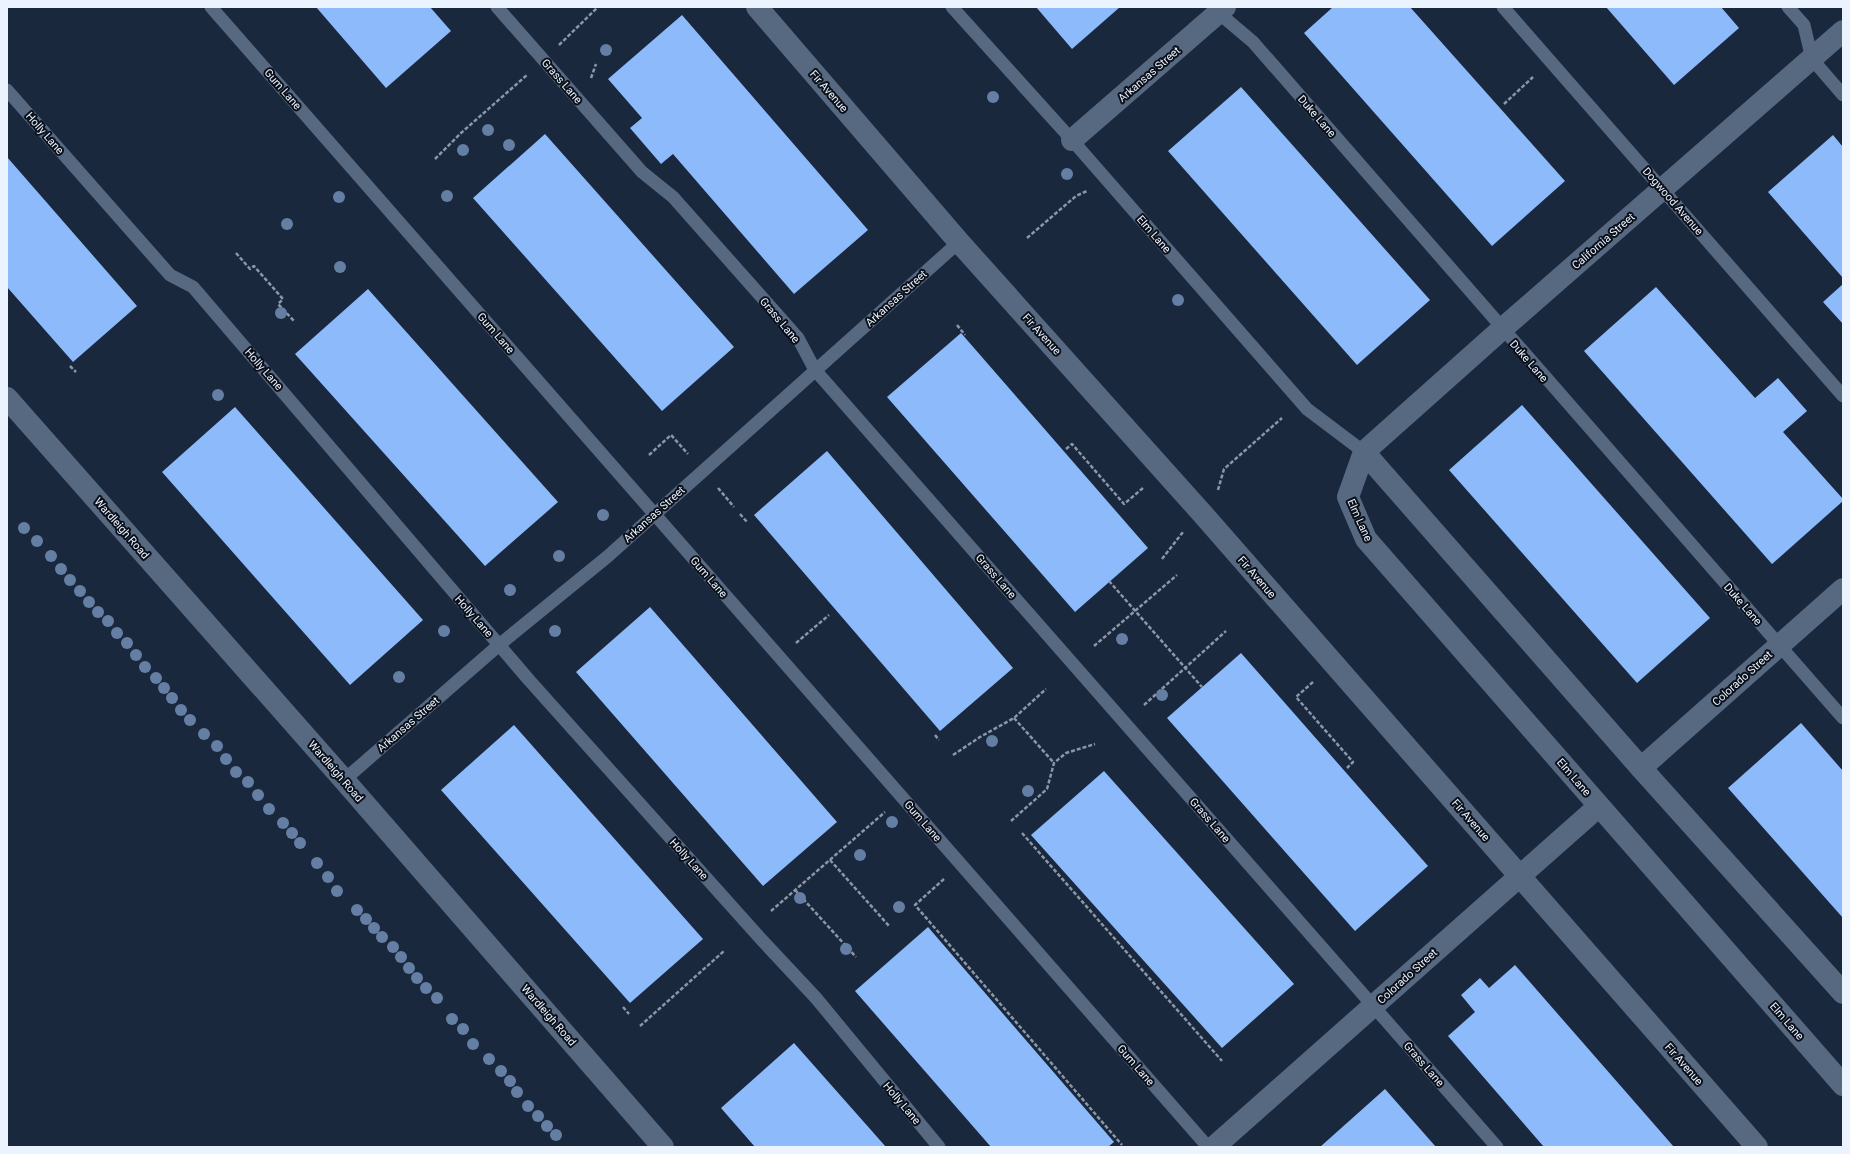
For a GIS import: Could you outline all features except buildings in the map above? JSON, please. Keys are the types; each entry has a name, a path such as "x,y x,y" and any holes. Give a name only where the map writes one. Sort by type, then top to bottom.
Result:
{"street":[{"name":"Fir Avenue","path":"756,7 959,242 1200,511 1757,1147"},
{"name":"Arkansas Street","path":"1072,140 1218,9"},
{"name":"California Street","path":"1364,452 1502,329 1663,190 1843,31"},
{"name":"Wardleigh Road","path":"7,398 344,780 663,1147"},
{"name":"Elm Lane","path":"1843,993 1641,768 1364,452 1348,497 1366,539 1843,1085"},
{"name":"Colorado Street","path":"1641,768 1843,589"},
{"name":"Colorado Street","path":"1214,1147 1599,806"}],"lane":[{"name":"Gum Lane","path":"211,7 1208,1147"},
{"name":"Grass Lane","path":"497,7 642,172 673,197 798,338 815,370 1497,1147"},
{"name":"Elm Lane","path":"952,7 1072,140 1307,408 1364,452"},
{"name":"Dogwood Avenue","path":"1503,7 1843,396"},
{"path":"1788,7 1804,25 1812,58 1843,95"},
{"name":"Duke Lane","path":"1218,9 1253,42 1843,718"},
{"name":"Holly Lane","path":"7,90 170,275 193,287 500,645 734,909 816,998 939,1147"},
{"name":"Arkansas Street","path":"344,780 500,645 607,556 959,242"}],"path":[{"path":"435,159 511,88 544,61 570,33 598,7"},
{"path":"1504,104 1550,61"},
{"path":"1027,238 1076,196"},
{"path":"236,253 250,270 254,266 283,299 278,304 295,322"},
{"path":"957,325 965,335"},
{"path":"70,366 76,372"},
{"path":"1224,468 1282,418"},
{"path":"1066,449 1072,444 1124,504"},
{"path":"740,514 747,522"},
{"path":"1094,646 1177,575"},
{"path":"1109,581 1202,687"},
{"path":"780,658 829,615"},
{"path":"1144,705 1226,631"},
{"path":"953,755 980,737 1014,718 1046,689"},
{"path":"1296,697 1353,762 1347,768"},
{"path":"1014,718 1054,763"},
{"path":"935,735 939,740"},
{"path":"1011,821 1047,789 1054,763 1066,753 1094,744"},
{"path":"771,911 886,811"},
{"path":"1022,833 1222,1061"},
{"path":"830,860 890,927"},
{"path":"946,877 914,906 1122,1145"},
{"path":"795,890 856,957"},
{"path":"640,1026 724,951"},
{"path":"623,1007 629,1014"}]}
